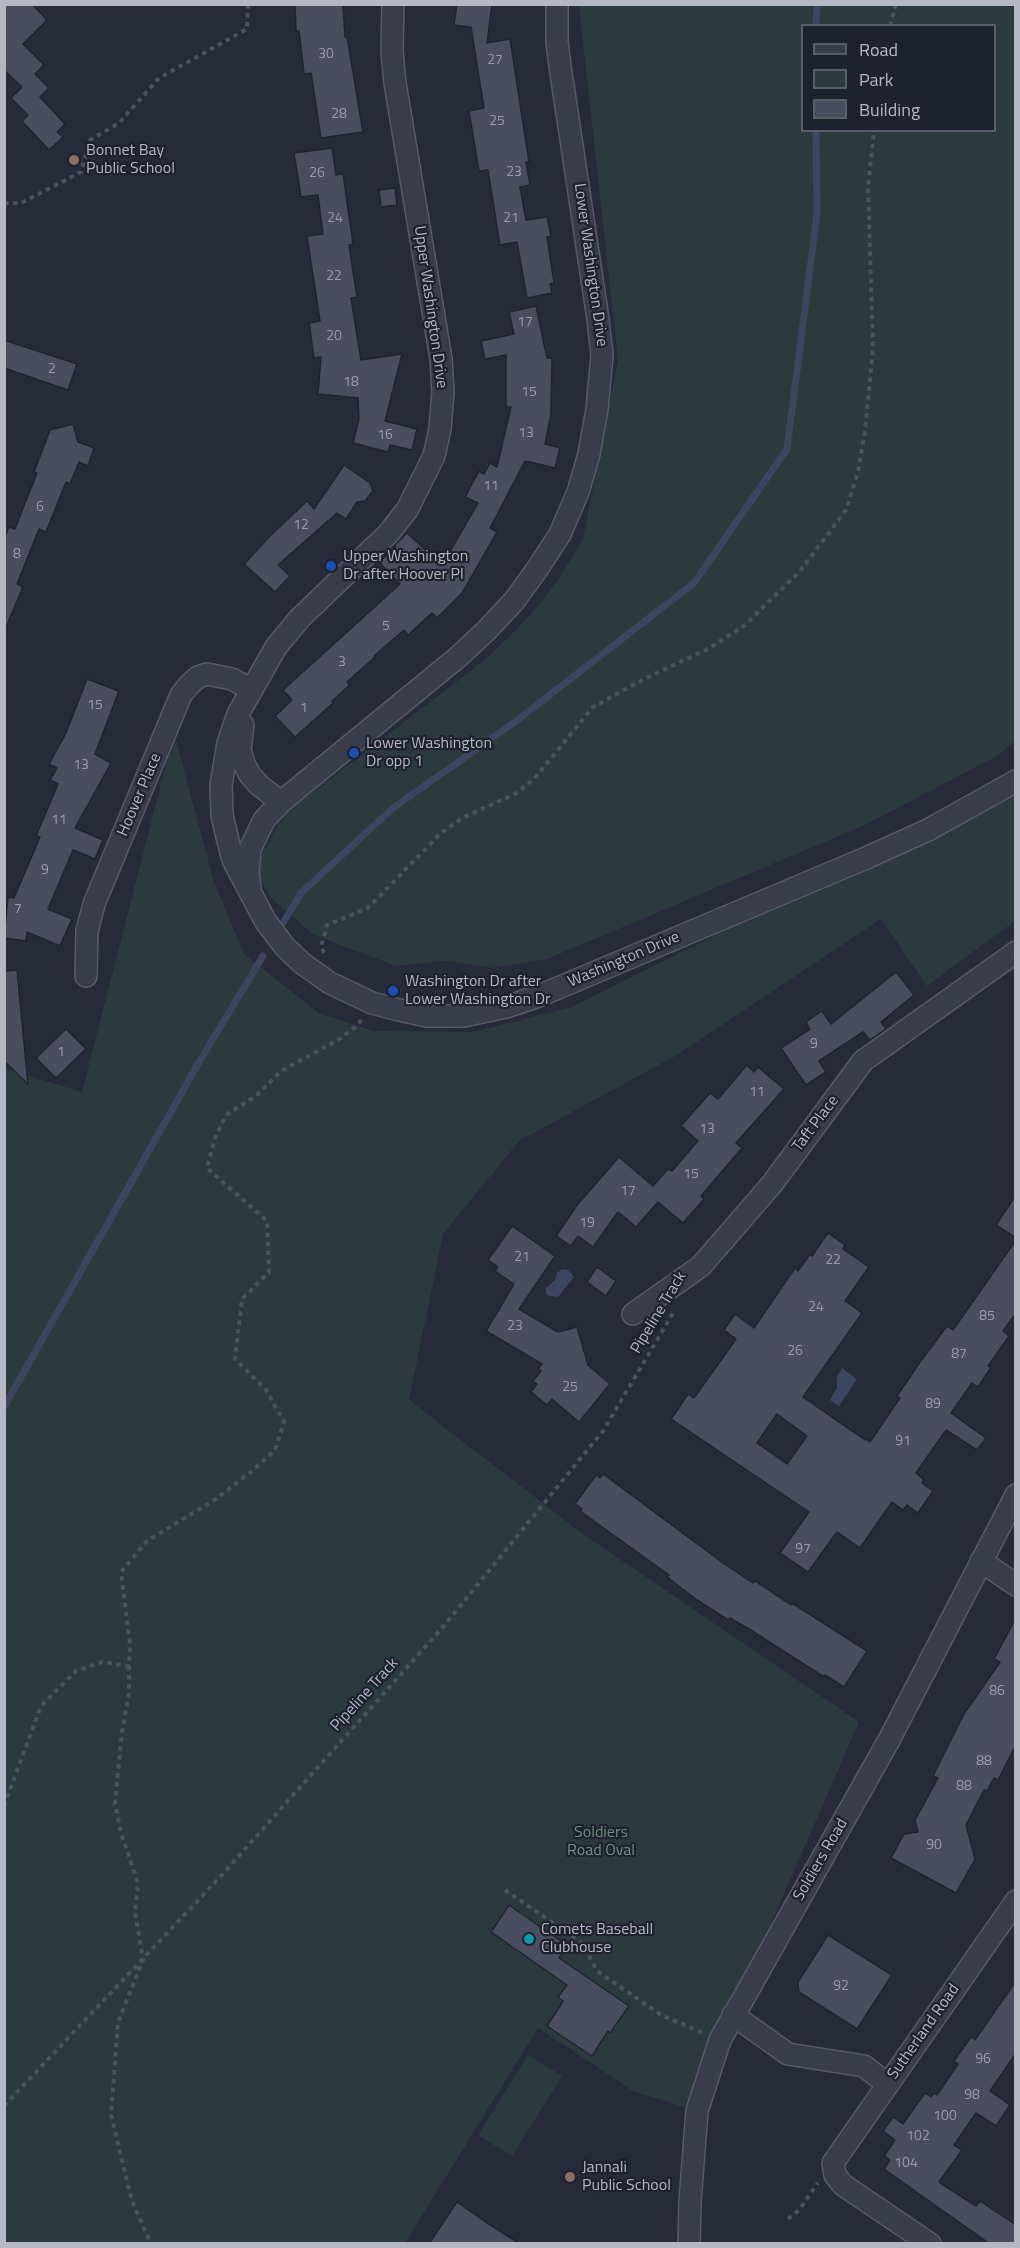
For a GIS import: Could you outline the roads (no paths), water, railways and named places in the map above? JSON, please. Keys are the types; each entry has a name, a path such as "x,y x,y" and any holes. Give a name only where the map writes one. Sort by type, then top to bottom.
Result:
{"street":[{"name":"Upper Washington Drive","path":"252,893 233,860 222,815 221,785 228,743 238,714 276,647 300,618 388,534 407,510 434,456 440,429 443,392 441,359 395,83 392,51 393,4"},
{"name":"Lower Washington Drive","path":"252,893 248,873 250,849 264,820 281,802 458,657 487,630 514,601 538,568 560,534 578,492 589,454 597,409 602,355 560,66 557,42 557,4"},
{"name":"Hoover Place","path":"86,976 87,931 94,904 181,696 198,677 207,674 232,679 252,690"},
{"path":"252,690 241,732 240,749 250,775 281,802"},
{"name":"Washington Drive","path":"252,893 266,922 285,947 303,964 330,983 372,1003 427,1016 464,1016 506,1007 539,996 887,849 928,830 1016,781"},
{"name":"Taft Place","path":"633,1314 701,1266 772,1184 863,1061 1016,952"},
{"name":"Soldiers Road","path":"689,2244 690,2202 698,2111 720,2040 889,1740 1016,1495"},
{"path":"981,1561 1016,1585"},
{"name":"Sutherland Road","path":"930,2244 843,2185 835,2175 833,2163 1016,1901"},
{"path":"733,2015 788,2054 864,2066 887,2084"}],"water":[{"path":"562,1269 568,1270 574,1277 558,1297 549,1296 546,1294 546,1288"},
{"path":"842,1368 857,1379 839,1406 830,1400 837,1388 837,1376"}],"waterway":[{"path":"816,24 817,4"},
{"path":"283,923 301,893 393,808 515,722 694,583 787,449 817,214 816,132"},
{"path":"4,1407 198,1064 263,956"}],"place":[{"name":"Bonnet Bay Public School","path":"74,160"},
{"name":"Upper Washington Dr after Hoover Pl","path":"331,566"},
{"name":"Lower Washington Dr opp 1","path":"354,753"},
{"name":"Washington Dr after Lower Washington Dr","path":"393,991"},
{"name":"Comets Baseball Clubhouse","path":"529,1939"},
{"name":"Jannali Public School","path":"570,2177"}],"park label":[{"name":"Soldiers Road Oval","path":"601,1842"}]}
